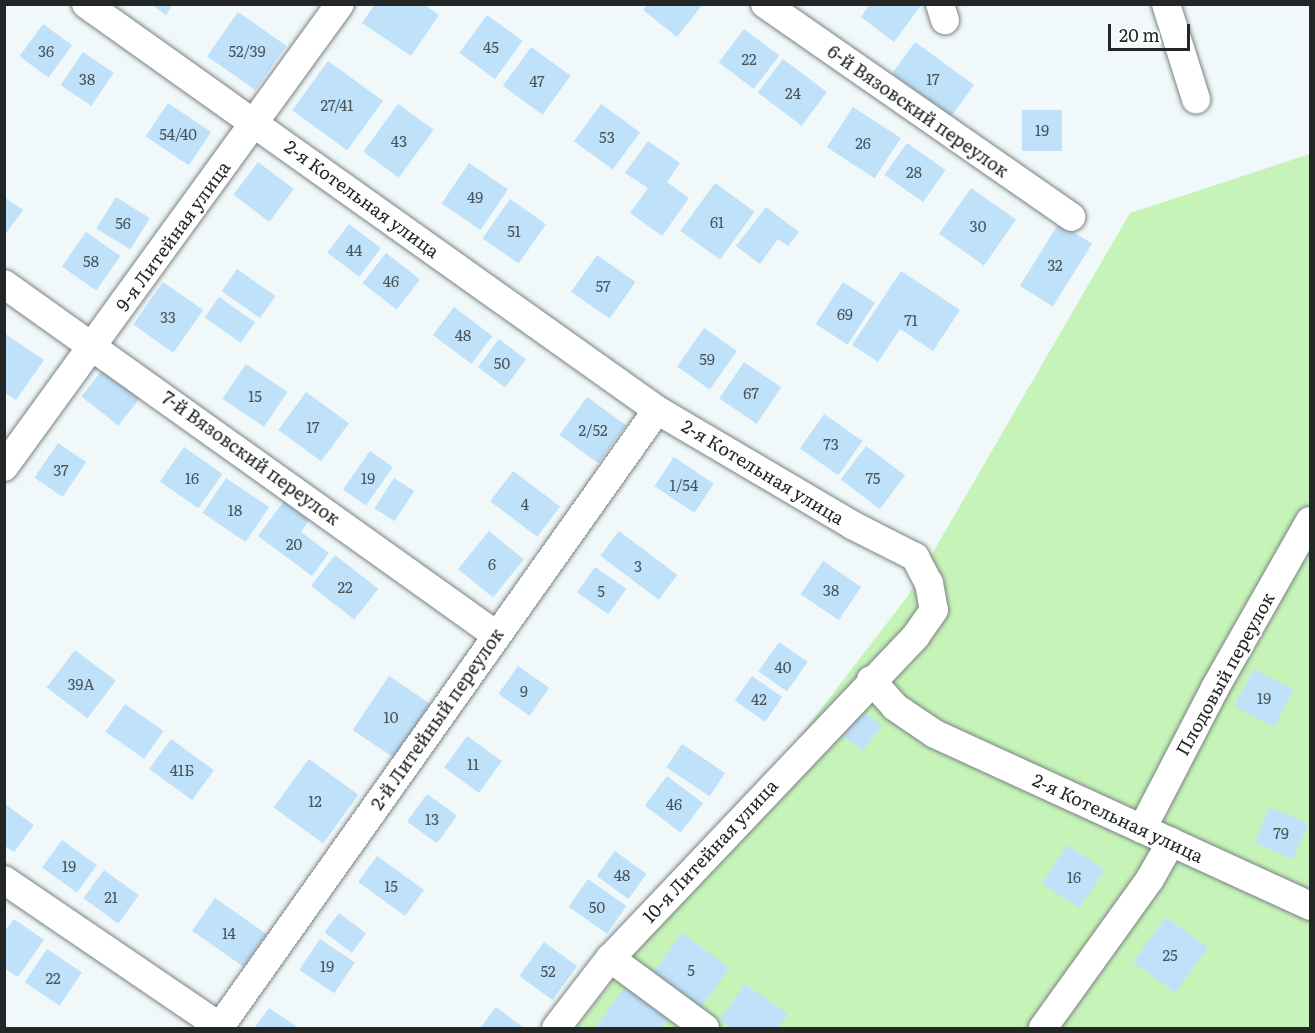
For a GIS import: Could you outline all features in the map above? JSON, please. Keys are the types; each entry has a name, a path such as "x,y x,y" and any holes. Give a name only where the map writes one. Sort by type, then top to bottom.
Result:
{"street":[{"name":"2-я Котельная улица","path":"86,4 657,410 852,525 915,557 929,583 934,610 916,636 871,680 895,707 935,734 1311,906"},
{"name":"9-я Литейная улица","path":"4,467 256,123 340,4"},
{"name":"6-й Вязовский переулок","path":"765,4 1071,217"},
{"path":"1166,4 1196,99"},
{"name":"7-й Вязовский переулок","path":"4,284 93,344 496,635"},
{"name":"2-й Литейный переулок","path":"219,1028 657,410"},
{"name":"Плодовый переулок","path":"1142,829 1215,688 1311,521"},
{"name":"10-я Литейная улица","path":"556,1029 610,958 871,680"},
{"path":"1043,1029 1150,879 1171,842"},
{"path":"4,880 219,1028"},
{"path":"610,958 705,1029"}],"green space":[{"path":"1310,154 1310,1028 576,1028 907,597 1130,213"}],"building":[{"path":"151,4 173,4 166,15"},
{"path":"375,4 423,4 439,15 411,56 362,23"},
{"path":"647,4 703,4 677,37 643,10"},
{"path":"870,4 922,4 894,42 861,17"},
{"path":"238,12 286,46 255,90 207,56"},
{"path":"487,15 523,41 495,79 459,53"},
{"path":"43,24 72,45 49,78 19,56"},
{"path":"744,29 779,55 754,89 719,63"},
{"path":"915,42 974,85 951,116 892,74"},
{"path":"531,47 571,76 542,115 503,86"},
{"path":"83,52 114,73 91,106 61,85"},
{"path":"783,59 827,92 802,126 758,93"},
{"path":"328,61 383,101 347,150 292,110"},
{"path":"168,103 211,132 189,165 146,136"},
{"path":"398,104 434,130 399,178 363,152"},
{"path":"601,104 640,132 613,169 574,141"},
{"path":"853,107 901,138 875,178 827,147"},
{"path":"1022,110 1062,110 1062,151 1022,151"},
{"path":"648,141 680,163 667,182 689,198 662,236 630,213 648,188 625,173"},
{"path":"907,143 946,170 923,202 885,175"},
{"path":"258,162 294,189 269,222 233,195"},
{"path":"469,163 508,189 481,230 442,204"},
{"path":"715,183 755,212 720,260 680,231"},
{"path":"971,188 1016,220 984,265 939,234"},
{"path":"4,197 23,210 4,236"},
{"path":"116,197 150,218 130,250 96,228"},
{"path":"510,199 546,224 519,264 482,238"},
{"path":"766,207 799,232 788,246 778,239 760,264 736,246"},
{"path":"1059,223 1092,244 1053,306 1020,286"},
{"path":"349,224 381,248 359,277 327,253"},
{"path":"86,232 120,256 96,290 62,266"},
{"path":"386,253 420,279 396,309 363,283"},
{"path":"597,255 636,282 610,319 571,292"},
{"path":"237,269 276,296 260,318 222,291"},
{"path":"901,271 960,310 933,351 900,329 878,362 852,345"},
{"path":"163,282 203,310 173,353 133,325"},
{"path":"843,282 875,303 848,345 816,324"},
{"path":"219,297 255,322 241,343 205,317"},
{"path":"454,307 492,336 471,364 433,335"},
{"path":"704,328 737,351 710,389 677,367"},
{"path":"4,333 44,360 16,400 4,392"},
{"path":"499,339 526,359 505,387 478,367"},
{"path":"744,362 781,387 757,424 719,398"},
{"path":"246,364 287,392 264,427 223,399"},
{"path":"103,369 140,398 118,426 81,397"},
{"path":"306,392 349,423 321,461 278,430"},
{"path":"587,397 626,425 598,463 559,435"},
{"path":"824,414 863,441 838,475 800,448"},
{"path":"58,443 86,462 63,497 35,478"},
{"path":"866,446 905,475 880,509 841,480"},
{"path":"184,447 223,474 198,508 160,481"},
{"path":"370,451 393,467 366,506 343,490"},
{"path":"674,457 714,484 694,513 654,486"},
{"path":"513,471 560,507 537,537 490,501"},
{"path":"226,478 269,507 246,542 203,513"},
{"path":"394,478 414,491 395,521 374,508"},
{"path":"284,501 309,520 301,532 329,553 312,576 258,536"},
{"path":"489,531 524,559 493,597 458,569"},
{"path":"619,531 677,575 659,600 600,556"},
{"path":"335,555 378,589 354,620 311,586"},
{"path":"823,561 861,587 839,620 801,594"},
{"path":"595,567 626,589 608,614 577,592"},
{"path":"779,642 808,662 787,692 758,671"},
{"path":"75,650 116,681 87,718 47,688"},
{"path":"518,666 549,688 530,716 498,694"},
{"path":"1254,669 1294,690 1274,727 1234,706"},
{"path":"389,676 430,704 394,758 353,730"},
{"path":"752,676 782,697 765,722 735,701"},
{"path":"125,704 164,731 144,759 105,732"},
{"path":"855,705 882,725 863,751 836,731"},
{"path":"467,736 502,761 479,793 444,768"},
{"path":"171,739 214,770 192,800 149,769"},
{"path":"682,744 725,773 709,796 666,767"},
{"path":"309,759 358,795 323,843 274,808"},
{"path":"667,776 703,803 681,833 645,806"},
{"path":"427,794 457,816 437,843 407,822"},
{"path":"5,804 34,825 14,852 5,846"},
{"path":"1270,807 1308,824 1293,860 1254,843"},
{"path":"62,840 97,865 77,893 42,868"},
{"path":"1067,845 1105,870 1080,908 1042,884"},
{"path":"615,851 647,874 628,899 597,876"},
{"path":"377,856 424,890 405,916 358,882"},
{"path":"104,870 139,895 118,924 83,898"},
{"path":"588,879 627,906 607,934 568,907"},
{"path":"215,898 267,934 244,967 192,931"},
{"path":"339,913 366,933 352,953 325,932"},
{"path":"1166,917 1208,948 1175,993 1133,962"},
{"path":"14,919 44,940 18,977 4,968 4,932"},
{"path":"682,933 730,968 700,1008 653,973"},
{"path":"320,939 355,962 334,993 299,970"},
{"path":"544,942 577,966 552,1000 519,976"},
{"path":"47,949 82,972 59,1006 25,982"},
{"path":"627,984 671,1015 661,1028 595,1028"},
{"path":"745,984 788,1014 778,1028 732,1028 720,1020"},
{"path":"496,1007 524,1028 480,1028"},
{"path":"269,1008 299,1028 254,1028"}]}
